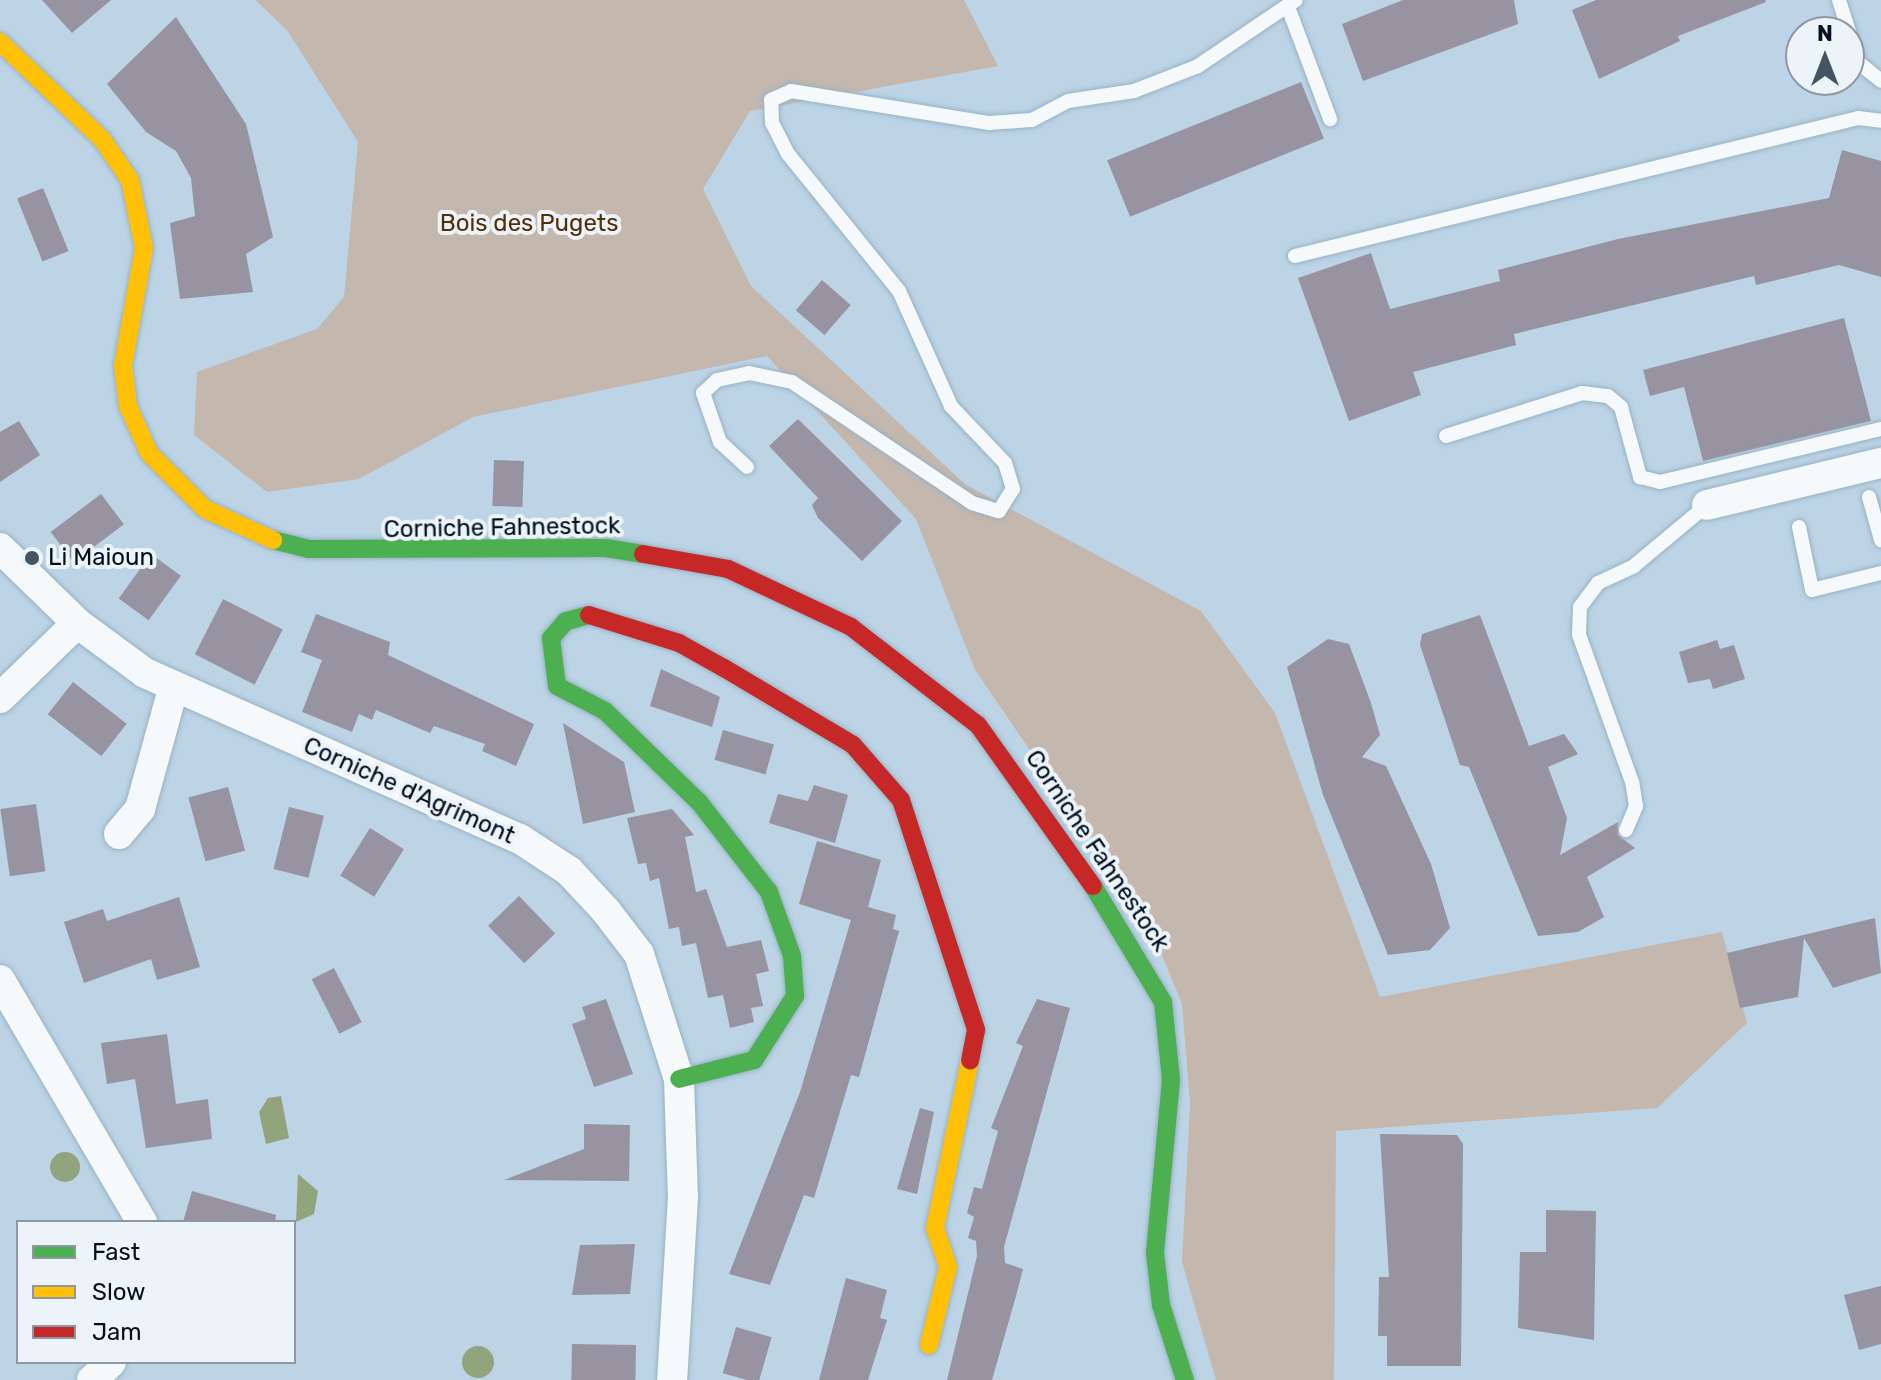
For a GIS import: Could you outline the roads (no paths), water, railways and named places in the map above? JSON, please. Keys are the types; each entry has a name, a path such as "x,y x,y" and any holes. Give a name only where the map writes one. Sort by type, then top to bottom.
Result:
{"main road":[{"name":"Corniche Fahnestock","path":"0,42 102,139 130,180 144,248 123,366 128,406 149,453 205,509 255,536 309,549 606,548 728,569 851,627 978,725 1133,942 1163,1002 1171,1080 1155,1253 1161,1305 1185,1380"},
{"path":"679,1079 754,1060 784,1023 795,996 792,956 769,892 699,802 605,711 557,686 551,638 566,621 588,615 679,643 724,668 853,745 901,800 976,1030 935,1228 948,1267 929,1345"}],"street":[{"path":"1707,505 1881,463"},
{"name":"Corniche d'Agrimont","path":"0,548 77,623 173,689 463,812 569,871 639,954 679,1079 683,1197 672,1380"},
{"path":"0,698 77,623"},
{"path":"119,834 140,809 173,689"},
{"path":"0,980 141,1220"},
{"path":"92,1380 109,1364"}],"lane":[{"path":"1839,0 1859,63 1881,81"},
{"path":"747,467 720,442 703,393 717,380 749,373 792,382 972,503 999,511 1013,489 1005,463 951,406 899,291 788,154 772,123 771,100 791,91 989,123 1032,120 1068,101 1134,91 1198,66 1292,4 1330,119"},
{"path":"1295,256 1858,118 1881,121"},
{"path":"1446,436 1582,393 1608,396 1621,407 1640,477 1660,482 1881,429"},
{"path":"1869,497 1881,540"},
{"path":"1626,830 1636,806 1632,782 1579,635 1580,607 1598,583 1634,566 1707,505"},
{"path":"1799,527 1812,590 1881,573"}],"place":[{"name":"Li Maioun","path":"32,558"}],"park label":[{"name":"Bois des Pugets","path":"529,224"}]}
